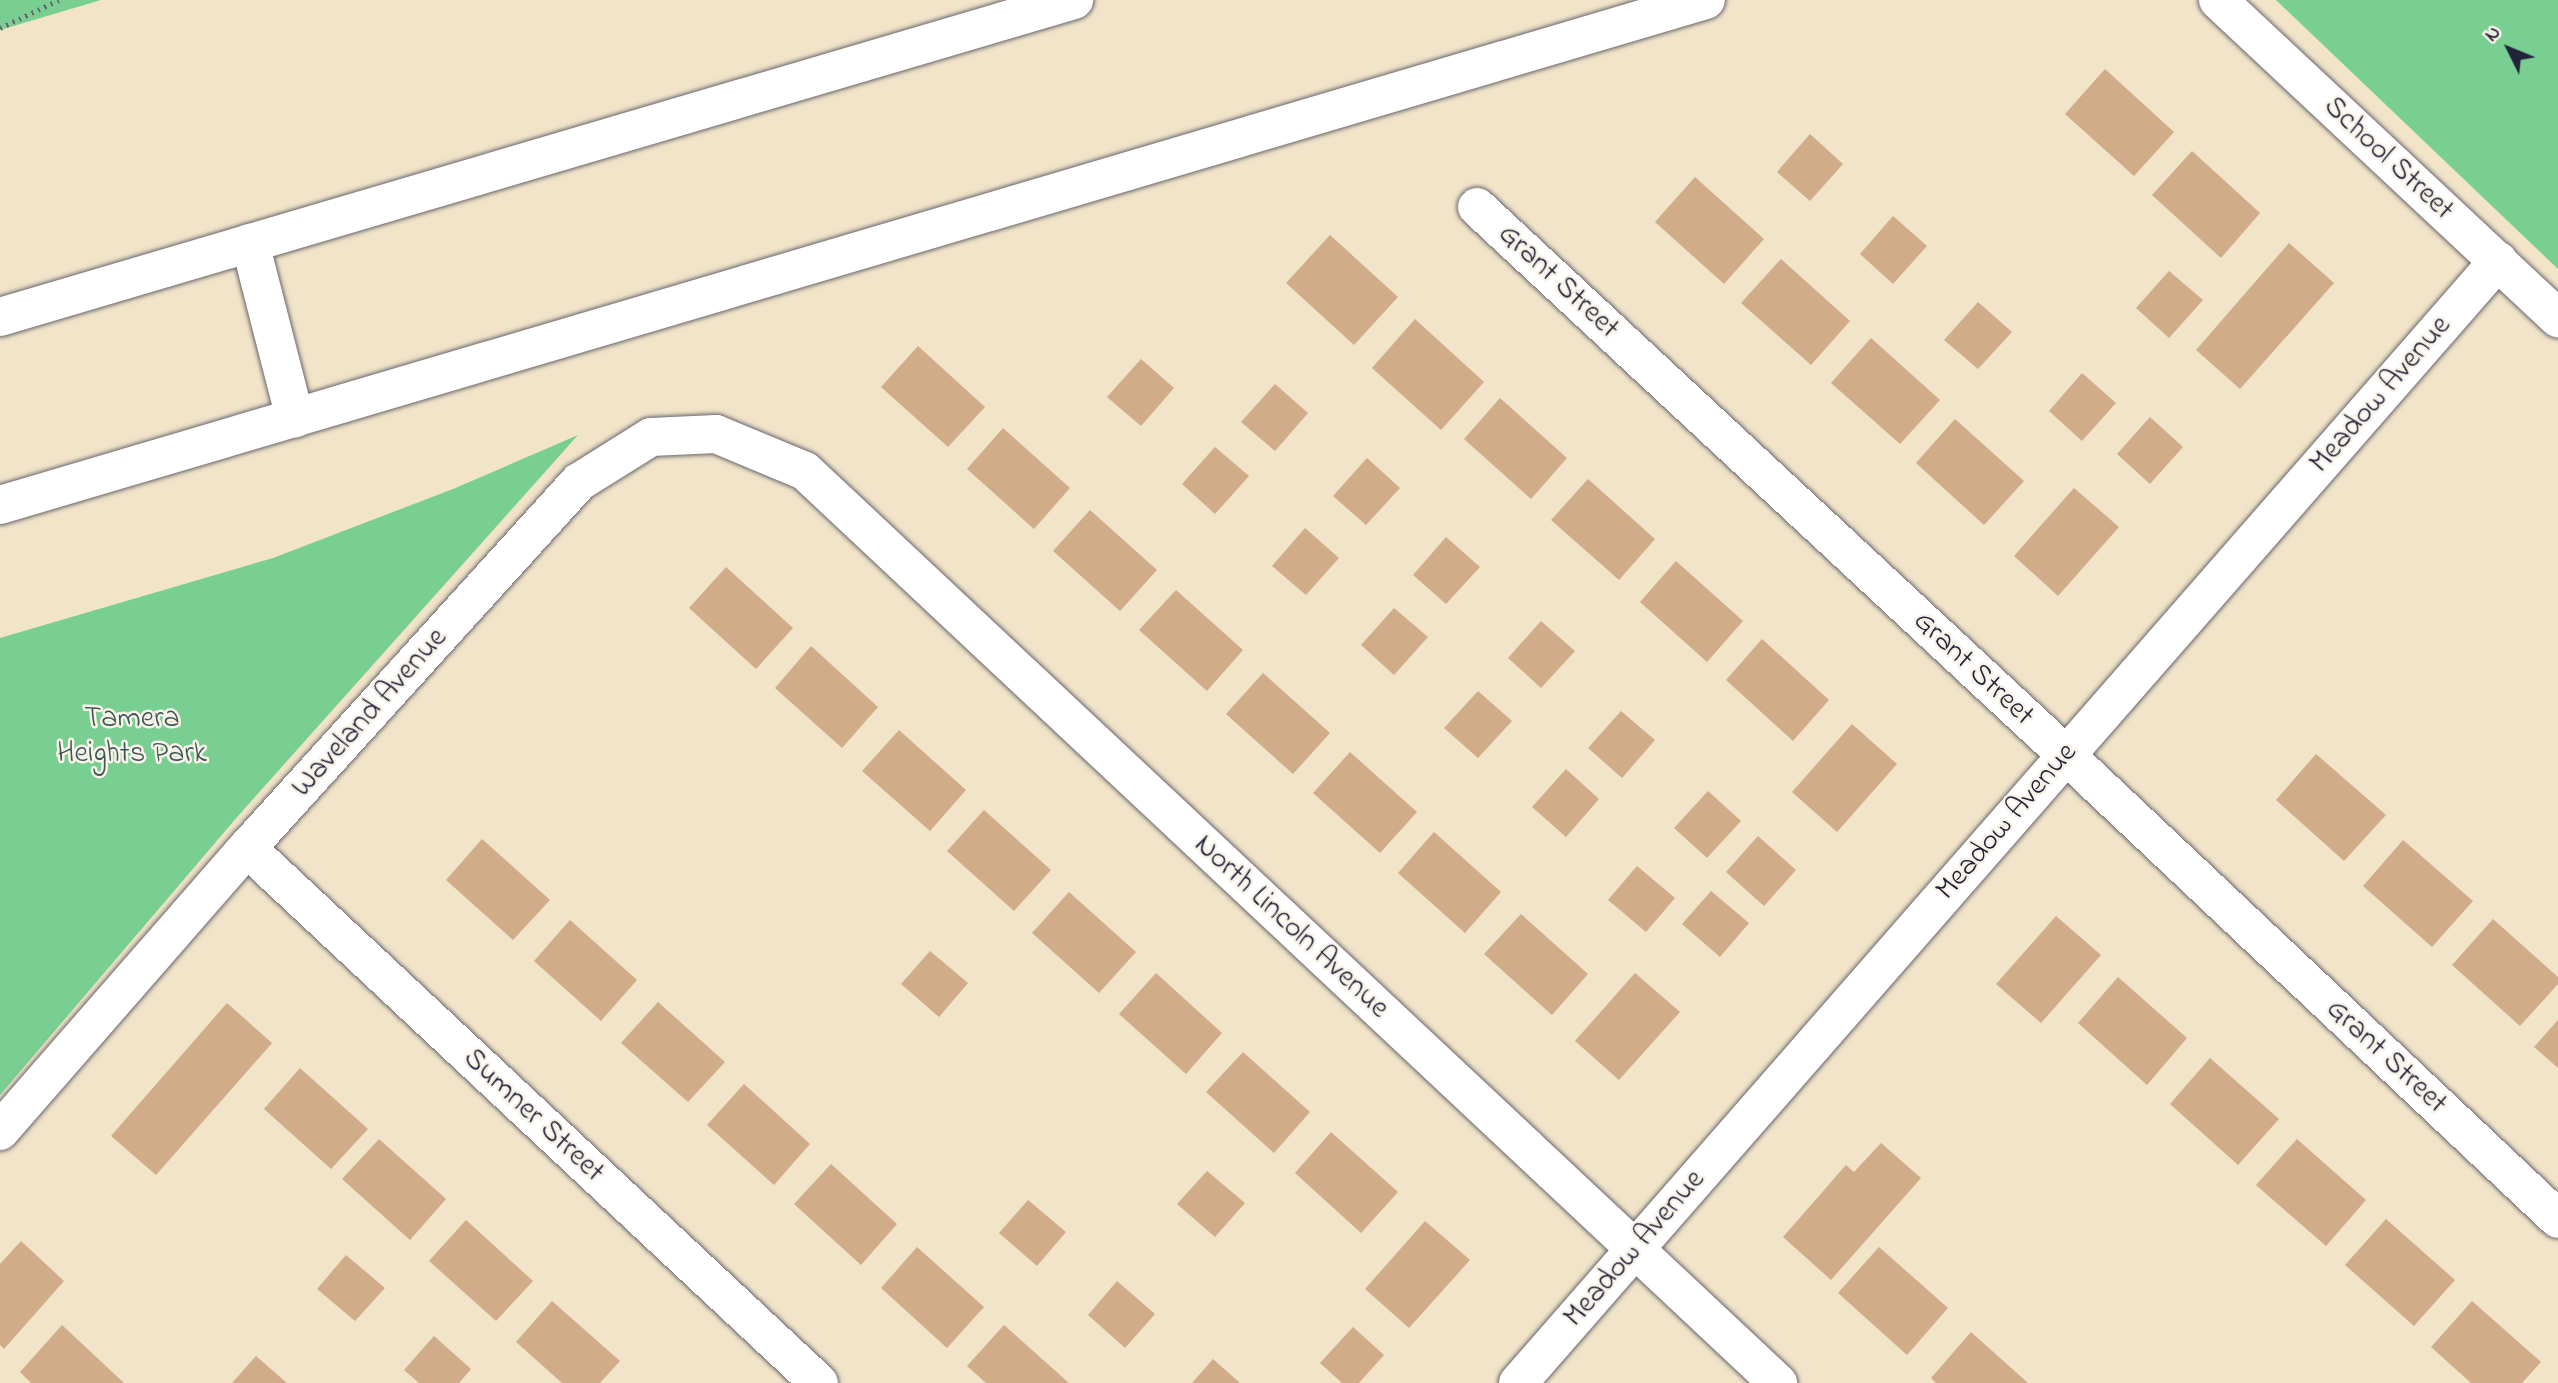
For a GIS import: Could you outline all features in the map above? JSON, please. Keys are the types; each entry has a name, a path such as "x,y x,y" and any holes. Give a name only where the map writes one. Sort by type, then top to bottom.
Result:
{"main road":[{"path":"0,317 1074,0"},
{"path":"0,505 1706,0"},
{"name":"School Street","path":"2218,0 2558,318"},
{"name":"Grant Street","path":"1477,207 2066,755 2558,1219"},
{"path":"250,243 295,418"},
{"name":"Meadow Avenue","path":"1518,1383 2498,261"},
{"name":"Waveland Avenue","path":"0,1131 247,848 579,482 650,437 716,434 805,471"},
{"name":"North Lincoln Avenue","path":"805,471 1778,1383"},
{"name":"Sumner Street","path":"247,848 819,1383"}],"path":[{"path":"0,28 59,0"}],"green space":[{"path":"0,0 101,0 0,30"},
{"path":"2276,0 2558,0 2558,269"},
{"name":"Tamera Heights Park","path":"578,435 238,816 0,1095 0,638 273,558 453,489"}],"building":[{"path":"2105,69 2174,132 2134,176 2065,114"},
{"path":"1810,134 1843,164 1810,201 1777,172"},
{"path":"2192,151 2260,213 2221,258 2152,195"},
{"path":"1695,177 1764,239 1724,284 1655,222"},
{"path":"1893,216 1927,246 1893,284 1860,254"},
{"path":"1330,235 1398,297 1354,345 1286,283"},
{"path":"2289,243 2334,283 2240,389 2196,350"},
{"path":"1781,259 1850,321 1811,365 1741,303"},
{"path":"2169,271 2203,300 2169,338 2136,308"},
{"path":"1978,302 2012,332 1978,369 1944,340"},
{"path":"1415,319 1484,382 1441,430 1372,368"},
{"path":"1871,338 1940,400 1900,444 1831,383"},
{"path":"918,346 985,407 948,447 881,387"},
{"path":"1141,359 1174,388 1141,426 1107,397"},
{"path":"2082,373 2116,403 2082,441 2049,411"},
{"path":"1275,384 1308,413 1275,451 1241,422"},
{"path":"1500,398 1567,458 1531,499 1464,439"},
{"path":"2150,417 2183,447 2150,484 2117,454"},
{"path":"1955,419 2024,481 1984,525 1916,463"},
{"path":"1003,428 1070,488 1034,529 967,469"},
{"path":"1215,447 1249,476 1215,514 1182,484"},
{"path":"1367,458 1400,488 1366,525 1333,496"},
{"path":"1588,479 1655,539 1619,580 1551,520"},
{"path":"2074,488 2119,527 2058,596 2014,556"},
{"path":"1090,510 1157,570 1120,611 1053,551"},
{"path":"1305,528 1339,558 1306,595 1272,566"},
{"path":"1446,537 1480,567 1446,604 1413,575"},
{"path":"1676,561 1743,621 1707,662 1640,602"},
{"path":"726,567 793,628 756,669 689,608"},
{"path":"1176,590 1243,650 1207,691 1139,630"},
{"path":"1394,608 1428,637 1394,675 1361,645"},
{"path":"1541,621 1575,651 1541,688 1508,658"},
{"path":"1762,639 1829,700 1793,741 1726,680"},
{"path":"811,646 878,707 842,748 775,688"},
{"path":"1263,673 1330,733 1293,774 1226,714"},
{"path":"1478,691 1512,721 1478,758 1444,728"},
{"path":"1621,711 1655,740 1622,778 1588,748"},
{"path":"1852,724 1897,764 1837,832 1792,792"},
{"path":"899,730 966,790 930,831 862,771"},
{"path":"1350,752 1417,812 1380,853 1313,793"},
{"path":"2316,754 2386,815 2344,861 2276,800"},
{"path":"1566,769 1599,799 1566,837 1532,807"},
{"path":"1708,791 1741,821 1707,858 1674,828"},
{"path":"984,810 1051,870 1014,911 947,851"},
{"path":"1434,832 1501,892 1465,933 1398,873"},
{"path":"1758,836 1796,870 1764,906 1726,872"},
{"path":"482,839 550,900 513,940 446,880"},
{"path":"2403,840 2473,901 2432,947 2363,886"},
{"path":"1637,866 1675,898 1646,932 1608,900"},
{"path":"1711,891 1749,923 1720,957 1682,924"},
{"path":"1069,892 1136,952 1099,993 1032,933"},
{"path":"1521,914 1588,974 1552,1015 1484,954"},
{"path":"2056,916 2101,955 2041,1023 1996,984"},
{"path":"2493,919 2558,977 2558,984 2520,1026 2452,965"},
{"path":"570,920 637,980 601,1021 534,961"},
{"path":"930,951 968,983 939,1017 901,984"},
{"path":"1156,973 1222,1033 1186,1074 1119,1014"},
{"path":"1635,973 1680,1012 1619,1080 1575,1041"},
{"path":"2118,977 2187,1038 2147,1085 2078,1023"},
{"path":"658,1002 725,1062 688,1102 621,1043"},
{"path":"227,1003 272,1043 156,1175 111,1136"},
{"path":"2558,1020 2558,1068 2534,1047"},
{"path":"1243,1052 1310,1112 1274,1153 1206,1092"},
{"path":"2210,1058 2279,1119 2238,1165 2170,1104"},
{"path":"300,1068 368,1129 331,1169 264,1109"},
{"path":"744,1084 810,1144 774,1185 707,1125"},
{"path":"1331,1132 1398,1192 1361,1233 1295,1173"},
{"path":"379,1139 446,1199 410,1240 342,1179"},
{"path":"2297,1139 2366,1200 2326,1246 2256,1185"},
{"path":"1881,1143 1921,1178 1831,1280 1783,1237 1846,1165 1854,1172"},
{"path":"831,1164 897,1224 861,1265 794,1204"},
{"path":"1207,1171 1245,1203 1215,1237 1177,1204"},
{"path":"1028,1200 1066,1232 1037,1266 999,1233"},
{"path":"2386,1219 2455,1280 2414,1326 2345,1265"},
{"path":"466,1220 533,1281 496,1321 429,1261"},
{"path":"1425,1221 1470,1260 1409,1328 1365,1289"},
{"path":"21,1241 64,1281 4,1349 0,1345 0,1264"},
{"path":"917,1247 984,1307 947,1348 881,1288"},
{"path":"1879,1247 1948,1308 1907,1355 1838,1293"},
{"path":"346,1255 385,1288 355,1321 317,1289"},
{"path":"1117,1281 1155,1314 1125,1348 1088,1315"},
{"path":"552,1301 620,1361 600,1383 562,1383 516,1342"},
{"path":"2472,1301 2541,1362 2522,1383 2471,1383 2431,1347"},
{"path":"62,1325 124,1383 31,1383 20,1372"},
{"path":"1004,1325 1069,1383 986,1383 967,1366"},
{"path":"1353,1327 1384,1355 1359,1383 1342,1383 1320,1363"},
{"path":"1971,1332 2028,1383 1936,1383 1931,1378"},
{"path":"434,1336 471,1369 459,1383 419,1383 404,1370"},
{"path":"256,1356 287,1383 232,1383"},
{"path":"1213,1359 1240,1383 1192,1383"}]}
